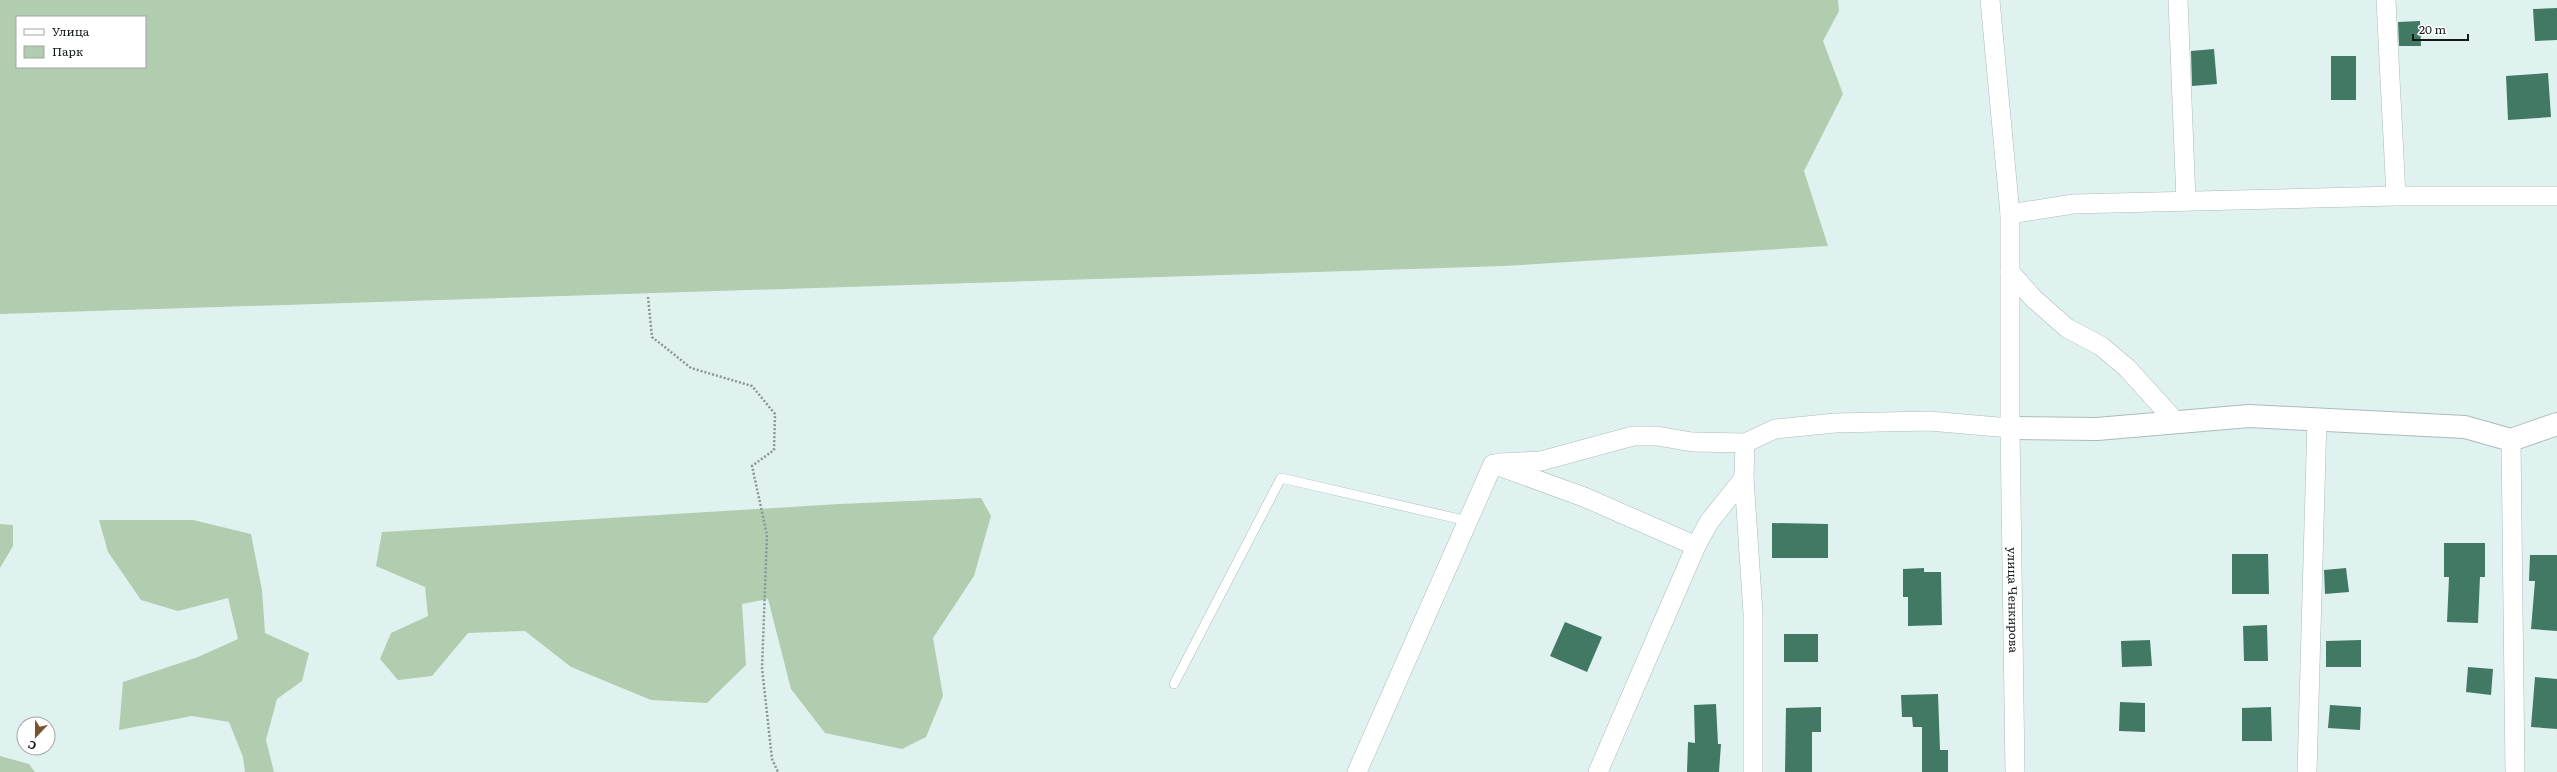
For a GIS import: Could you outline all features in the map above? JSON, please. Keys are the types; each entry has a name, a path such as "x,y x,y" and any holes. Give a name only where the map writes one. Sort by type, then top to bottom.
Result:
{"street":[{"name":"улица Ченкирова","path":"1990,0 2010,214 2010,428 2015,772"},
{"path":"2178,0 2186,201"},
{"path":"2386,0 2396,196"},
{"path":"2010,214 2072,204 2396,196 2557,196"},
{"path":"2010,272 2034,298 2067,328 2101,346 2127,368 2176,422"},
{"path":"1493,464 1541,461 1633,436 1657,436 1692,442 1745,443 1775,429 1835,423 1929,421 2010,428 2097,430 2249,416 2465,427 2511,440 2557,424"},
{"path":"2307,772 2317,420"},
{"path":"2511,440 2515,772"},
{"path":"1745,443 1744,478 1753,613 1753,772"},
{"path":"1357,772 1493,464"},
{"path":"1493,464 1584,497 1696,546"},
{"path":"1598,772 1696,546 1709,522 1744,478"}],"lane":[{"path":"1174,684 1281,478 1468,521"}],"path":[{"path":"648,297 652,337 691,368 752,386 774,414 774,450 752,466 767,535 762,668 772,759 778,772"}],"green space":[{"path":"0,0 1838,0 1839,11 1823,41 1843,94 1804,171 1828,246 1504,266 0,314"},
{"path":"981,498 991,516 974,576 933,638 943,696 926,737 902,749 825,733 791,689 768,599 742,604 746,665 707,703 651,700 571,667 525,631 468,633 432,676 398,680 380,659 391,633 428,616 425,587 376,566 382,532 839,504"},
{"path":"99,520 193,520 251,534 262,590 265,633 309,653 302,681 277,699 266,740 274,772 245,772 243,757 229,722 192,716 119,730 123,682 198,657 238,639 228,598 178,611 141,600 108,552"},
{"path":"0,524 13,525 13,546 0,568"},
{"path":"0,756 29,764 35,772 0,772"}],"building":[{"path":"2557,8 2557,40 2535,41 2533,9"},
{"path":"2420,21 2421,46 2399,46 2398,22"},
{"path":"2214,49 2217,84 2192,86 2191,51"},
{"path":"2331,56 2356,56 2356,100 2331,100"},
{"path":"2548,73 2551,117 2508,120 2506,76"},
{"path":"1772,523 1828,524 1828,558 1772,558"},
{"path":"2444,543 2485,543 2485,577 2480,577 2478,623 2447,622 2449,577 2444,577"},
{"path":"2232,554 2268,554 2269,594 2232,594"},
{"path":"2530,555 2557,555 2557,631 2531,629 2535,581 2529,581"},
{"path":"1924,568 1924,572 1941,572 1942,625 1908,626 1908,597 1903,597 1903,569"},
{"path":"2346,568 2349,592 2325,594 2324,570"},
{"path":"1565,622 1602,637 1587,672 1550,656"},
{"path":"2267,625 2268,661 2244,661 2243,626"},
{"path":"1784,634 1818,634 1818,662 1784,662"},
{"path":"2150,640 2152,666 2122,667 2121,641"},
{"path":"2361,640 2361,667 2326,667 2326,641"},
{"path":"2468,667 2493,669 2491,695 2466,692"},
{"path":"2535,677 2557,679 2557,729 2531,727"},
{"path":"1938,694 1940,750 1948,750 1948,772 1922,772 1922,727 1913,727 1912,717 1902,717 1901,695"},
{"path":"2120,702 2145,703 2145,732 2119,731"},
{"path":"1716,704 1718,744 1721,744 1719,772 1687,772 1688,742 1695,743 1694,705"},
{"path":"2330,705 2361,707 2360,730 2328,728"},
{"path":"1821,707 1821,732 1812,732 1812,772 1785,772 1786,708"},
{"path":"2271,707 2272,741 2242,741 2242,708"}]}
